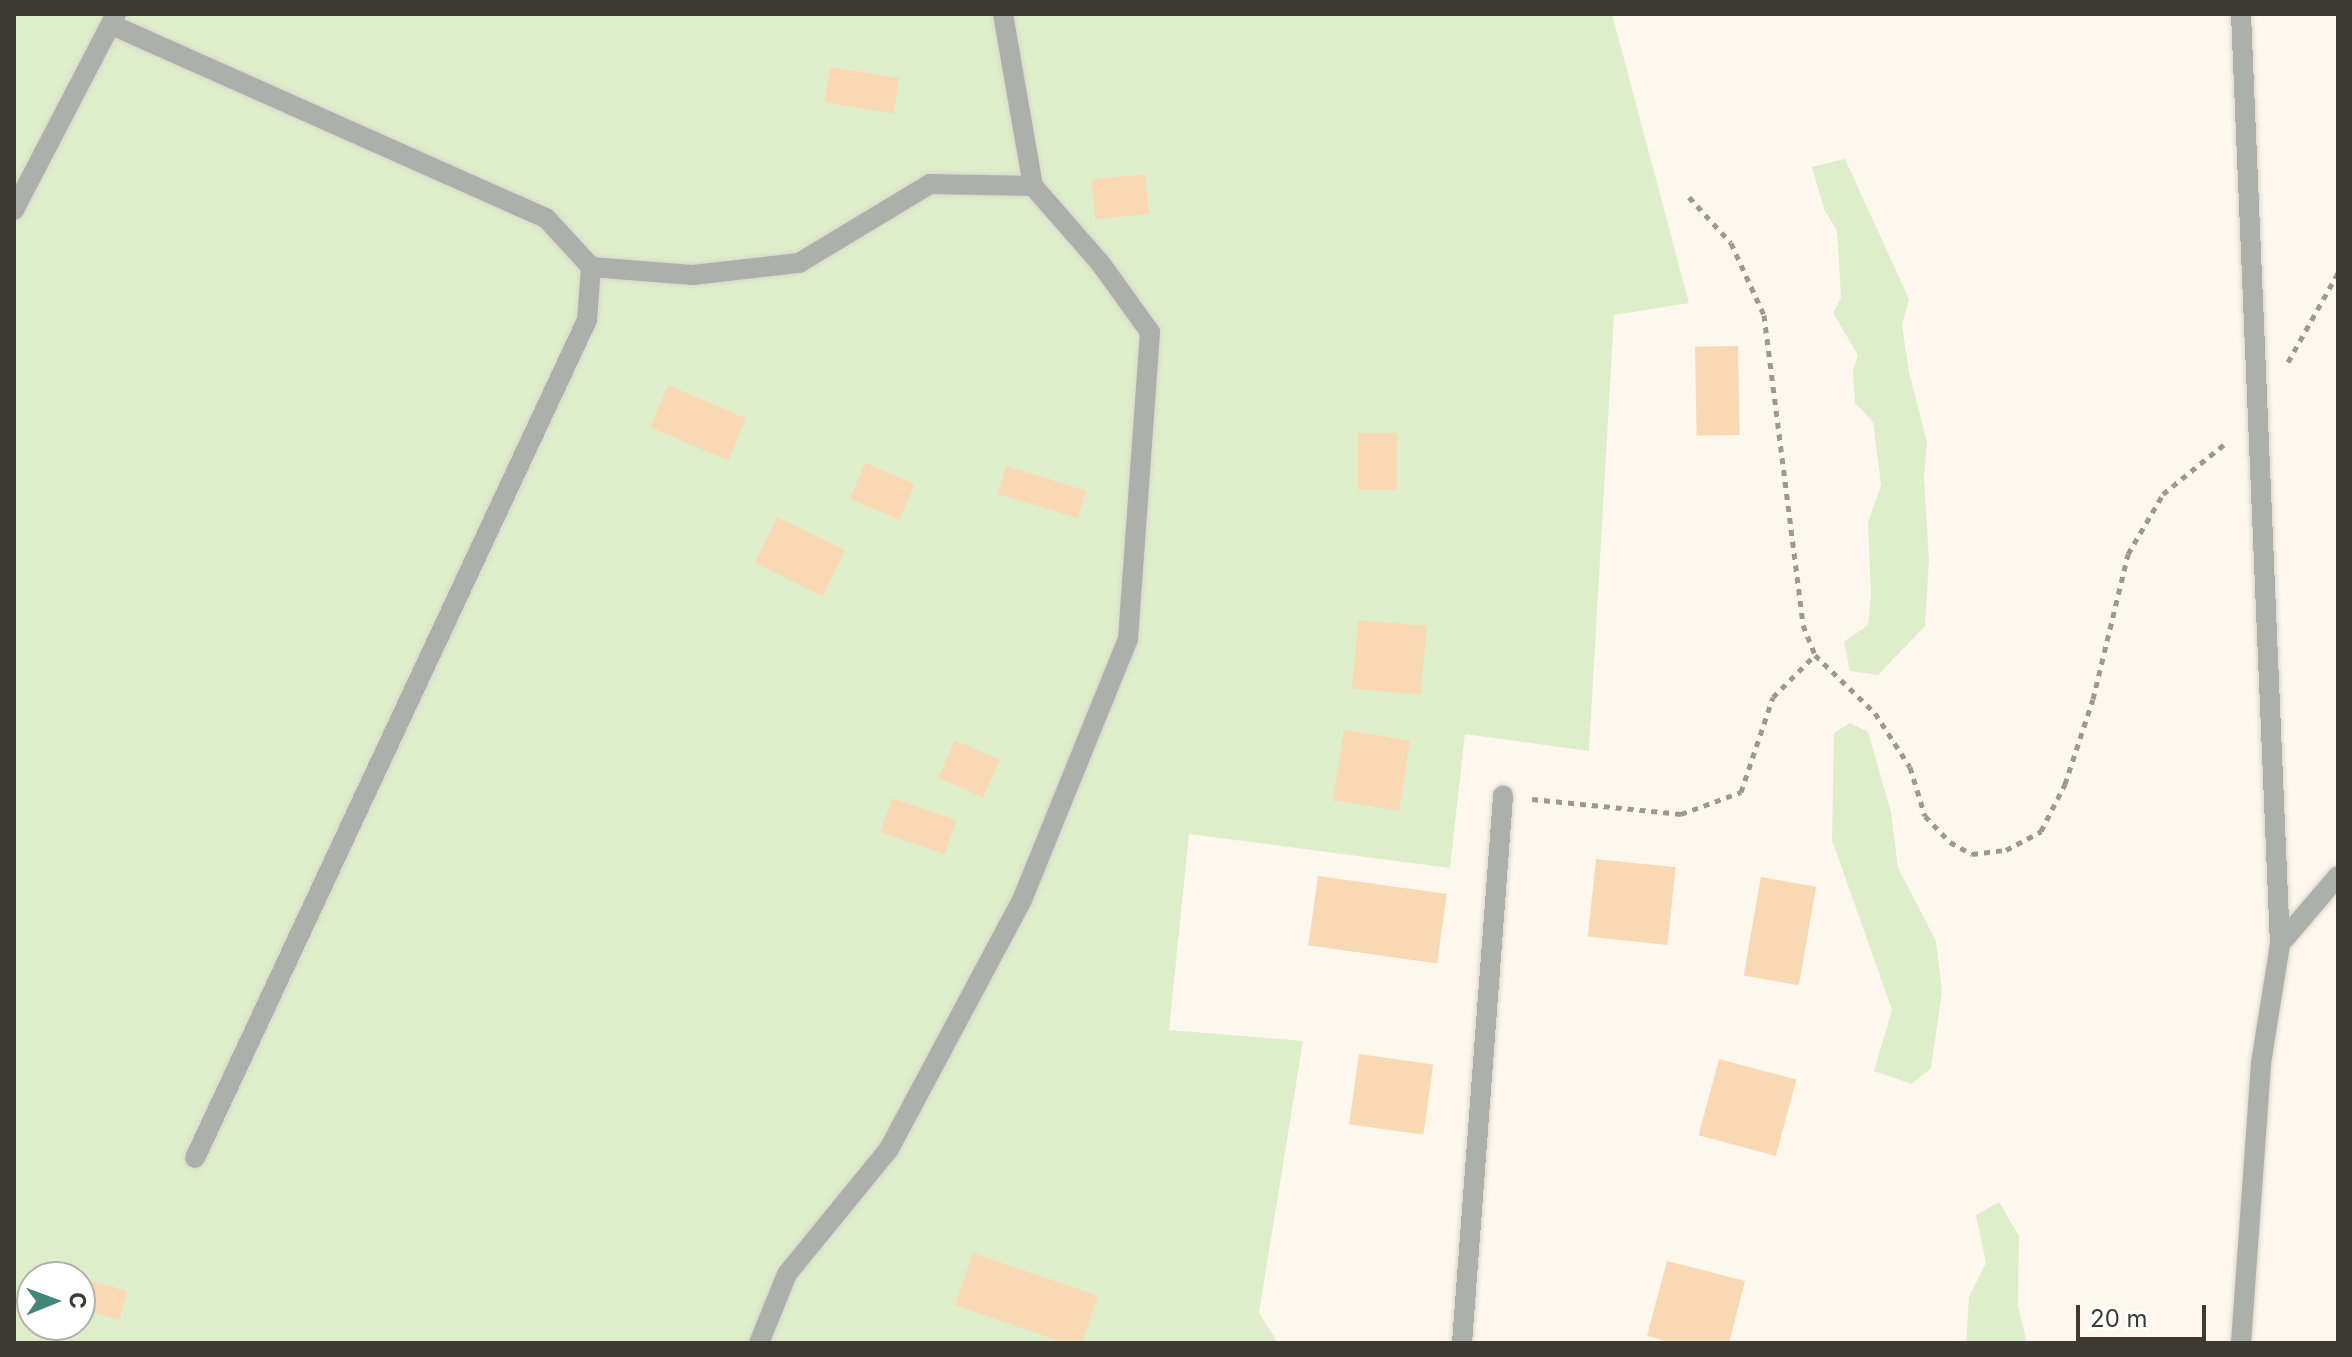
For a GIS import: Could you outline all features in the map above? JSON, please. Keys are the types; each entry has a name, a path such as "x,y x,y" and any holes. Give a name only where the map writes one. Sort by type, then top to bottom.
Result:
{"street":[{"path":"759,1343 787,1274 889,1149 1022,900 1128,639 1150,332 1101,264 1033,186 1003,14"},
{"path":"2241,14 2280,944 2261,1063 2241,1343"},
{"path":"14,210 114,20 546,218 591,267 693,275 799,263 930,184 1033,186"},
{"path":"195,1158 587,320 591,267"},
{"path":"1462,1343 1503,796"},
{"path":"2280,944 2338,876"}],"path":[{"path":"1689,197 1731,243 1764,315 1803,625 1815,655 1875,713 1910,767 1925,816 1950,842 1972,854 2006,850 2041,831 2065,784 2093,699 2128,554 2144,522 2163,494 2258,416"},
{"path":"2287,364 2338,273"},
{"path":"1503,796 1681,814 1741,792 1773,697 1815,655"}],"green space":[{"path":"14,14 1612,14 1689,303 1614,315 1589,751 1465,734 1450,868 1189,834 1169,1030 1303,1041 1259,1313 1278,1343 14,1343"},
{"path":"1845,159 1909,299 1902,325 1909,372 1927,442 1924,477 1929,560 1925,626 1878,675 1850,671 1844,642 1868,625 1871,596 1868,523 1881,485 1873,422 1855,403 1853,370 1858,355 1833,313 1841,298 1837,231 1824,209 1812,167"},
{"path":"1850,723 1868,732 1891,812 1898,868 1936,941 1942,992 1931,1068 1912,1084 1874,1071 1892,1010 1832,840 1834,733"},
{"path":"1999,1202 2019,1236 2018,1307 2027,1343 1966,1343 1969,1297 1986,1263 1976,1215"}],"building":[{"path":"830,67 899,78 894,114 824,103"},
{"path":"1145,174 1149,214 1095,219 1091,180"},
{"path":"1738,346 1740,435 1697,436 1695,347"},
{"path":"668,385 746,418 728,461 650,427"},
{"path":"1358,433 1397,433 1397,490 1358,490"},
{"path":"865,463 915,484 899,520 850,499"},
{"path":"1006,466 1086,491 1078,518 998,494"},
{"path":"777,517 845,550 823,596 755,563"},
{"path":"1358,620 1427,626 1421,695 1352,689"},
{"path":"1344,730 1410,740 1399,811 1333,800"},
{"path":"955,740 1000,760 983,797 938,777"},
{"path":"892,798 956,820 945,854 880,832"},
{"path":"1596,859 1676,867 1667,945 1588,937"},
{"path":"1318,876 1447,894 1437,963 1308,945"},
{"path":"1761,877 1816,887 1799,985 1744,975"},
{"path":"1359,1054 1433,1064 1423,1135 1349,1124"},
{"path":"1719,1059 1796,1080 1776,1156 1699,1135"},
{"path":"973,1253 1098,1296 1082,1343 1065,1343 955,1305"},
{"path":"1667,1261 1745,1281 1729,1343 1673,1343 1647,1336"},
{"path":"96,1282 127,1291 119,1320 96,1314"}]}
